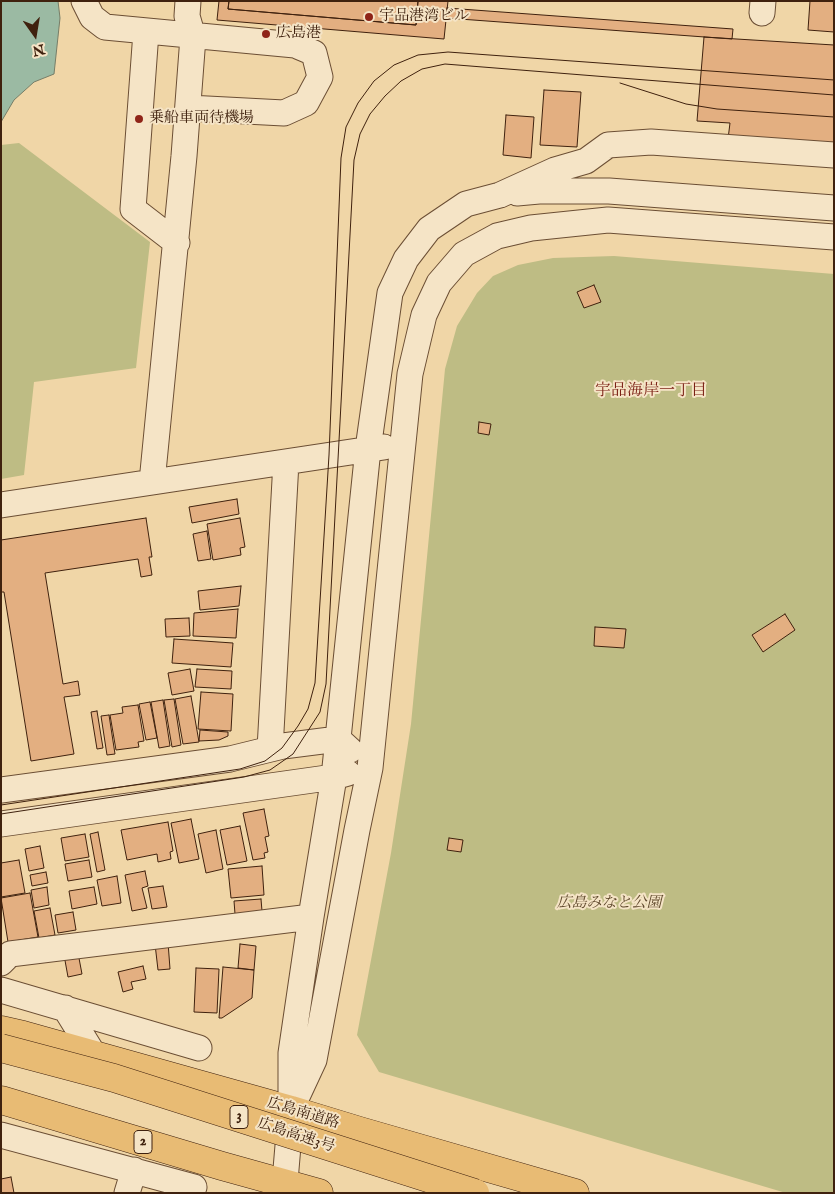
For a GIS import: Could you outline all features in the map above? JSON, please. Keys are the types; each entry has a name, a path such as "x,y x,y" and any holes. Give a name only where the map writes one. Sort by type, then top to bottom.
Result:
{"highway":[{"name":"広島南道路","path":"1,1030 291,1110 575,1193"},
{"name":"広島高速3号","path":"1,1048 114,1078 475,1193"},
{"name":"2","path":"1,1100 137,1140 284,1188 319,1193"}],"street":[{"path":"84,1 92,17 105,28 295,45 314,52 320,77 306,103 284,113 188,108"},
{"path":"152,482 188,108 193,36 186,16 188,1"},
{"path":"146,32 133,209 176,243"},
{"path":"500,195 555,170 586,161 608,145 651,142 834,155"},
{"path":"586,161 593,222"},
{"path":"284,1188 291,1110 291,1053 334,777 368,449 390,293 406,259 429,229 466,204 500,195 539,191 609,191 834,208"},
{"path":"291,1110 314,1060 356,830 370,768 410,374 424,315 440,283 464,254 497,236 531,228 608,220 834,237"},
{"path":"1,505 403,444"},
{"path":"270,749 286,462"},
{"path":"338,739 370,768"},
{"path":"338,739 270,749 230,759 1,792 4,823 334,777 370,768"},
{"path":"1,963 10,954 311,917"},
{"path":"1,990 199,1048"},
{"path":"65,1008 94,1055"},
{"path":"1,1135 94,1159 130,1181 194,1187"},
{"path":"94,1159 137,1140"}],"green space":[{"path":"19,143 150,242 136,368 34,382 24,475 1,479 1,145"},
{"name":"広島みなと公園","path":"614,256 834,274 834,1193 786,1193 379,1072 357,1035 391,853 411,724 445,369 457,326 477,293 493,276 518,265 553,258"}],"shaded area":[{"path":"1,1 58,1 60,18 54,74 34,82 14,100 1,122"}],"building":[{"path":"219,1 229,1 228,9 416,25 418,1 448,1 444,39 217,20"},
{"name":"宇品港湾ビル","path":"229,1 418,1 416,25 228,9"},
{"path":"810,1 834,1 834,32 808,30"},
{"path":"447,8 733,29 732,39 446,18"},
{"path":"704,37 834,45 834,147 728,139 730,123 697,121"},
{"path":"544,90 581,92 577,147 540,145"},
{"path":"506,115 534,117 531,158 503,155"},
{"path":"594,285 601,302 584,308 577,292"},
{"path":"479,422 491,424 489,435 478,433"},
{"path":"237,499 239,514 192,523 189,507"},
{"path":"146,518 152,557 149,557 152,575 141,577 138,559 45,573 63,684 78,681 80,695 64,697 74,754 31,761 4,592 1,592 1,540"},
{"path":"240,518 245,547 240,548 241,555 213,560 207,524"},
{"path":"207,531 211,559 198,561 193,534"},
{"path":"241,586 239,606 200,610 198,591"},
{"path":"238,609 236,638 193,636 194,613"},
{"path":"785,614 795,630 763,652 752,635"},
{"path":"189,618 190,636 166,637 165,619"},
{"path":"595,627 626,629 624,648 594,646"},
{"path":"174,639 233,643 231,667 172,663"},
{"path":"190,669 194,691 172,695 168,673"},
{"path":"197,669 232,671 231,689 195,687"},
{"path":"201,692 233,694 231,731 198,729"},
{"path":"191,696 199,742 183,744 175,699"},
{"path":"174,699 181,745 172,747 164,700"},
{"path":"163,700 170,746 159,748 151,702"},
{"path":"150,702 157,738 146,740 139,704"},
{"path":"138,705 144,741 138,742 139,747 116,750 110,715 123,713 122,707"},
{"path":"97,711 103,748 97,749 91,712"},
{"path":"109,715 115,754 107,755 101,716"},
{"path":"200,730 228,732 228,736 219,740 199,741"},
{"path":"264,809 269,836 265,837 268,852 264,853 265,858 253,860 243,813"},
{"path":"191,819 199,859 179,863 171,823"},
{"path":"168,822 173,851 170,852 171,859 158,862 157,854 127,860 121,830"},
{"path":"240,826 247,861 227,865 220,830"},
{"path":"216,830 223,869 206,873 198,834"},
{"path":"98,832 105,870 97,872 90,834"},
{"path":"85,834 89,857 65,861 61,838"},
{"path":"449,838 463,840 461,852 447,850"},
{"path":"40,846 44,868 29,871 25,849"},
{"path":"19,860 25,893 1,897 1,863"},
{"path":"89,860 92,877 68,881 65,864"},
{"path":"262,866 264,895 231,898 228,869"},
{"path":"145,871 148,886 142,888 147,908 132,911 125,875"},
{"path":"46,872 48,883 32,886 30,875"},
{"path":"117,876 121,903 102,906 97,880"},
{"path":"163,886 167,907 152,909 148,888"},
{"path":"47,887 49,905 34,908 31,890"},
{"path":"94,887 97,904 72,909 69,891"},
{"path":"30,893 38,937 8,942 1,898"},
{"path":"261,899 262,911 235,914 234,901"},
{"path":"50,908 55,935 39,938 34,911"},
{"path":"73,912 76,930 58,933 55,915"},
{"path":"168,942 170,969 158,970 155,944"},
{"path":"240,944 256,946 254,970 238,968"},
{"path":"78,953 82,974 68,977 64,955"},
{"path":"143,966 146,979 131,982 133,989 123,992 118,972"},
{"path":"223,967 254,970 252,998 222,1018 219,1018"},
{"path":"196,968 219,969 217,1013 194,1012"},
{"path":"11,1177 14,1193 1,1193 1,1179"}],"tram line":[{"path":"1,805 240,769 265,761 282,748 308,709 315,683 329,455 341,158 346,127 358,103 374,81 394,65 418,55 448,52 834,80"},
{"path":"1,814 244,777 270,770 293,754 320,712 326,684 354,160 360,134 370,114 401,81 422,69 445,64 834,95"},
{"path":"620,83 686,104 717,109 834,117"}],"place":[{"name":"宇品港湾ビル","path":"369,17"},
{"name":"広島港","path":"266,34"},
{"name":"乗船車両待機場","path":"139,119"}],"district":[{"name":"宇品海岸一丁目","path":"651,392"}]}
